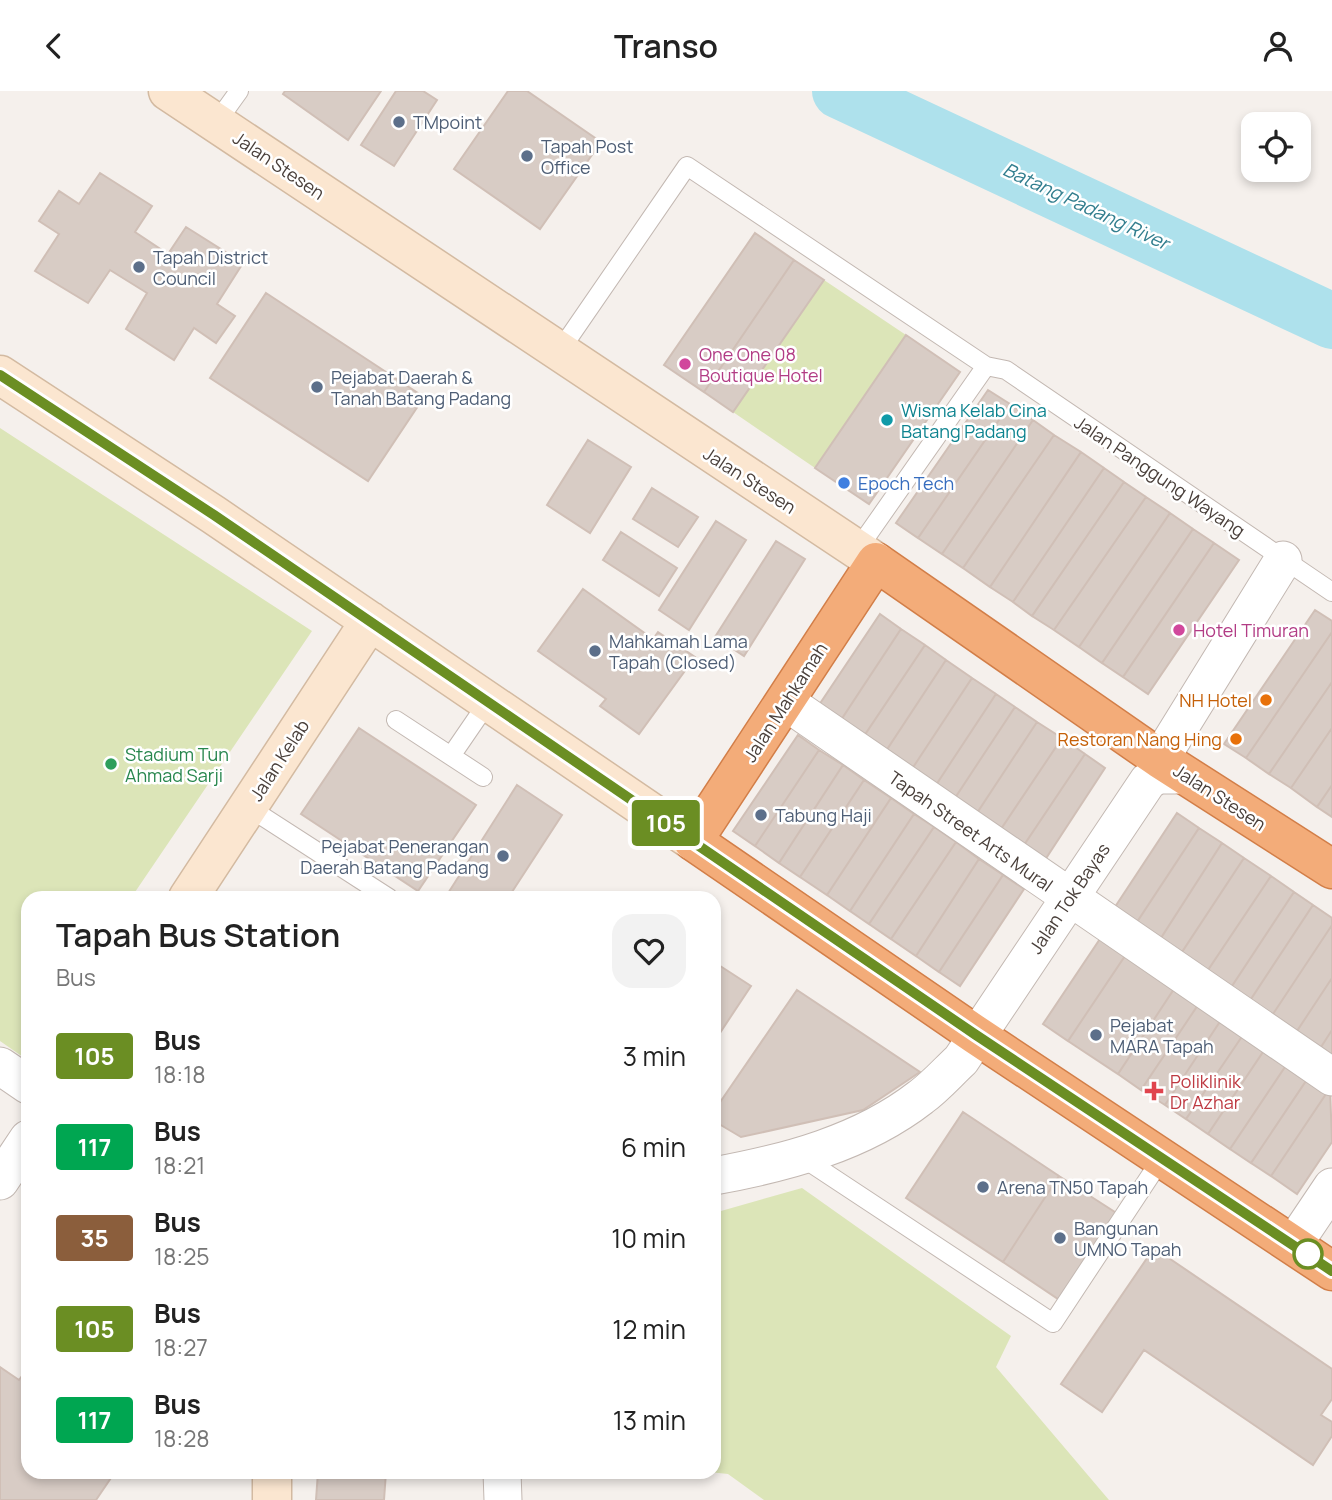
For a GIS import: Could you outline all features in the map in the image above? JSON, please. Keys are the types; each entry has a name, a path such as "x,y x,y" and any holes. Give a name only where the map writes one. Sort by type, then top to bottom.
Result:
{"highway":[{"name":"Jalan Mahkamah","path":"693,841 786,702 867,556"},
{"name":"Jalan Stesen","path":"867,556 1164,772 1332,869"},
{"path":"693,841 983,1025 1162,1158 1332,1271"}],"street":[{"name":"Jalan Stesen","path":"168,91 867,556"},
{"path":"0,375 370,621 693,841"},
{"name":"Jalan Tok Bayas","path":"721,1173 799,1156 855,1136 921,1098 961,1060 1068,898 1164,772 1283,560"},
{"name":"Jalan Kelab","path":"193,891 370,621"},
{"name":"Tapah Street Arts Mural","path":"786,702 1332,1077"},
{"path":"0,1066 21,1080"},
{"path":"0,1181 21,1150"},
{"path":"1293,1245 1332,1187"},
{"path":"272,1479 272,1500"},
{"path":"502,1479 503,1500"}],"lane":[{"path":"216,123 239,91"},
{"name":"Jalan Panggung Wayang","path":"559,352 687,166 986,366 1006,370 1332,592"},
{"path":"867,556 986,366"},
{"path":"451,756 488,702"},
{"path":"396,720 483,777"},
{"path":"248,807 378,891"},
{"path":"799,1156 1053,1323 1162,1158"}],"green space":[{"path":"824,280 906,335 815,468 733,412"},
{"name":"Stadium Tun Ahmad Sarji","path":"0,428 312,631 136,891 21,891 21,1056 0,1041"},
{"path":"802,1188 1011,1336 996,1367 1109,1500 764,1500 728,1474 721,1473 721,1211"}],"building":[{"path":"285,91 381,91 348,140 283,94"},
{"name":"TMpoint","path":"396,91 423,91 437,100 394,166 361,145"},
{"name":"Tapah Post Office","path":"508,91 527,91 601,142 540,229 454,169"},
{"name":"Tapah District Council","path":"100,173 152,206 135,232 168,254 186,227 243,263 217,304 235,316 216,343 194,328 174,360 126,329 147,293 110,270 88,303 35,271 59,234 39,221 59,191 79,204"},
{"path":"755,233 794,260 704,392 664,365"},
{"path":"794,260 824,280 733,412 704,392"},
{"name":"Pejabat Daerah & Tanah Batang Padang","path":"266,293 424,397 368,481 210,378"},
{"name":"Wisma Kelab Cina Batang Padang","path":"906,335 960,372 869,504 815,468"},
{"path":"988,390 1010,404 918,538 896,523"},
{"path":"1010,404 1033,420 942,554 918,538"},
{"path":"1033,420 1054,435 963,568 942,554"},
{"path":"1054,435 1081,452 990,587 963,568"},
{"path":"588,440 631,467 590,533 547,505"},
{"path":"1081,452 1104,468 1013,602 990,587"},
{"path":"1104,468 1124,482 1032,616 1013,602"},
{"path":"1124,482 1146,497 1054,630 1032,616"},
{"path":"652,488 698,517 678,547 633,519"},
{"path":"1146,497 1170,513 1079,647 1054,630"},
{"path":"1170,513 1193,529 1102,663 1079,647"},
{"path":"716,521 746,540 689,630 659,610"},
{"path":"1193,529 1214,543 1123,677 1102,663"},
{"path":"621,532 677,568 659,596 603,560"},
{"path":"776,541 805,559 744,656 715,637"},
{"path":"1214,543 1239,560 1148,694 1123,677"},
{"path":"583,589 653,639 658,632 695,657 639,734 600,706 606,699 538,651"},
{"path":"1315,610 1332,621 1332,632 1246,758 1224,744"},
{"path":"880,614 901,629 837,726 815,711"},
{"path":"901,629 925,645 860,742 837,726"},
{"path":"1332,632 1332,682 1269,774 1246,758"},
{"path":"925,645 946,660 882,757 860,742"},
{"path":"946,660 972,678 908,775 882,757"},
{"path":"972,678 996,694 932,791 908,775"},
{"path":"1332,682 1332,728 1291,788 1269,774"},
{"path":"996,694 1015,707 951,804 932,791"},
{"path":"1015,707 1037,722 973,819 951,804"},
{"path":"1037,722 1062,738 997,835 973,819"},
{"path":"359,728 476,805 418,891 301,814"},
{"path":"1332,728 1332,785 1317,807 1291,788"},
{"path":"798,735 819,750 755,846 733,831"},
{"path":"1062,738 1085,754 1020,851 997,835"},
{"path":"819,750 843,765 779,863 755,846"},
{"path":"1085,754 1105,768 1041,866 1020,851"},
{"path":"843,765 864,780 800,877 779,863"},
{"path":"864,780 891,798 827,895 800,877"},
{"name":"Pejabat Penerangan Daerah Batang Padang","path":"517,785 562,815 513,891 449,891"},
{"path":"1332,785 1332,817 1317,807"},
{"path":"891,798 914,814 850,911 827,895"},
{"path":"1177,813 1199,828 1135,925 1113,910"},
{"path":"914,814 934,827 869,924 850,911"},
{"path":"934,827 956,842 891,939 869,924"},
{"path":"1199,828 1222,843 1159,941 1135,925"},
{"path":"956,842 979,859 916,956 891,939"},
{"path":"1222,843 1244,858 1180,955 1159,941"},
{"path":"1244,858 1271,876 1206,973 1180,955"},
{"path":"979,859 1003,875 939,972 916,956"},
{"path":"1003,875 1024,889 960,986 939,972"},
{"path":"1271,876 1294,892 1230,989 1206,973"},
{"path":"1294,892 1313,905 1249,1002 1230,989"},
{"path":"1313,905 1332,918 1332,925 1271,1017 1249,1002"},
{"path":"1332,925 1332,978 1295,1034 1271,1017"},
{"path":"1102,936 1127,953 1068,1041 1043,1024"},
{"path":"1127,953 1176,986 1118,1074 1068,1041"},
{"path":"721,967 751,986 721,1031"},
{"path":"1332,978 1332,1030 1319,1050 1295,1034"},
{"path":"1176,986 1200,1002 1141,1090 1118,1074"},
{"path":"797,990 920,1072 863,1110 741,1137 721,1125 721,1101"},
{"path":"1200,1002 1223,1017 1165,1105 1141,1090"},
{"path":"1223,1017 1245,1032 1186,1119 1165,1105"},
{"path":"1332,1030 1332,1059 1319,1050"},
{"path":"1245,1032 1267,1046 1208,1134 1186,1119"},
{"path":"1267,1046 1289,1061 1230,1149 1208,1134"},
{"path":"1289,1061 1310,1075 1251,1163 1230,1149"},
{"path":"1310,1075 1330,1088 1271,1176 1251,1163"},
{"path":"1330,1088 1332,1142 1297,1194 1271,1176"},
{"name":"Arena TN50 Tapah","path":"963,1112 1059,1176 1003,1262 906,1198"},
{"name":"Bangunan UMNO Tapah","path":"1059,1176 1118,1214 1061,1301 1003,1262"},
{"path":"1154,1248 1332,1369 1332,1399 1321,1415 1332,1422 1332,1436 1313,1465 1144,1350 1102,1412 1061,1384"},
{"path":"0,1367 19,1380 21,1377 21,1479 110,1479 96,1500 0,1500"},
{"path":"318,1479 386,1479 384,1500 316,1500"}],"waterway":[{"name":"Batang Padang River","path":"840,91 1332,321"}],"bus line":[{"name":"105","path":"0,375 214,515 976,1035 1332,1271"}],"place":[{"name":"TMpoint","path":"399,122"},
{"name":"Tapah Post Office","path":"527,156"},
{"name":"Tapah District Council","path":"139,267"},
{"name":"One One 08 Boutique Hotel","path":"685,364"},
{"name":"Pejabat Daerah & Tanah Batang Padang","path":"317,387"},
{"name":"Wisma Kelab Cina Batang Padang","path":"887,420"},
{"name":"Epoch Tech","path":"844,483"},
{"name":"Hotel Timuran","path":"1179,630"},
{"name":"Mahkamah Lama Tapah (Closed)","path":"595,651"},
{"name":"NH Hotel","path":"1266,700"},
{"name":"Restoran Nang Hing","path":"1236,739"},
{"name":"Stadium Tun Ahmad Sarji","path":"111,764"},
{"name":"Tabung Haji","path":"761,815"},
{"name":"Pejabat Penerangan Daerah Batang Padang","path":"503,856"},
{"name":"Pejabat MARA Tapah","path":"1096,1035"},
{"name":"Poliklinik Dr Azhar","path":"1154,1091"},
{"name":"Arena TN50 Tapah","path":"983,1187"},
{"name":"Bangunan UMNO Tapah","path":"1060,1238"}]}
